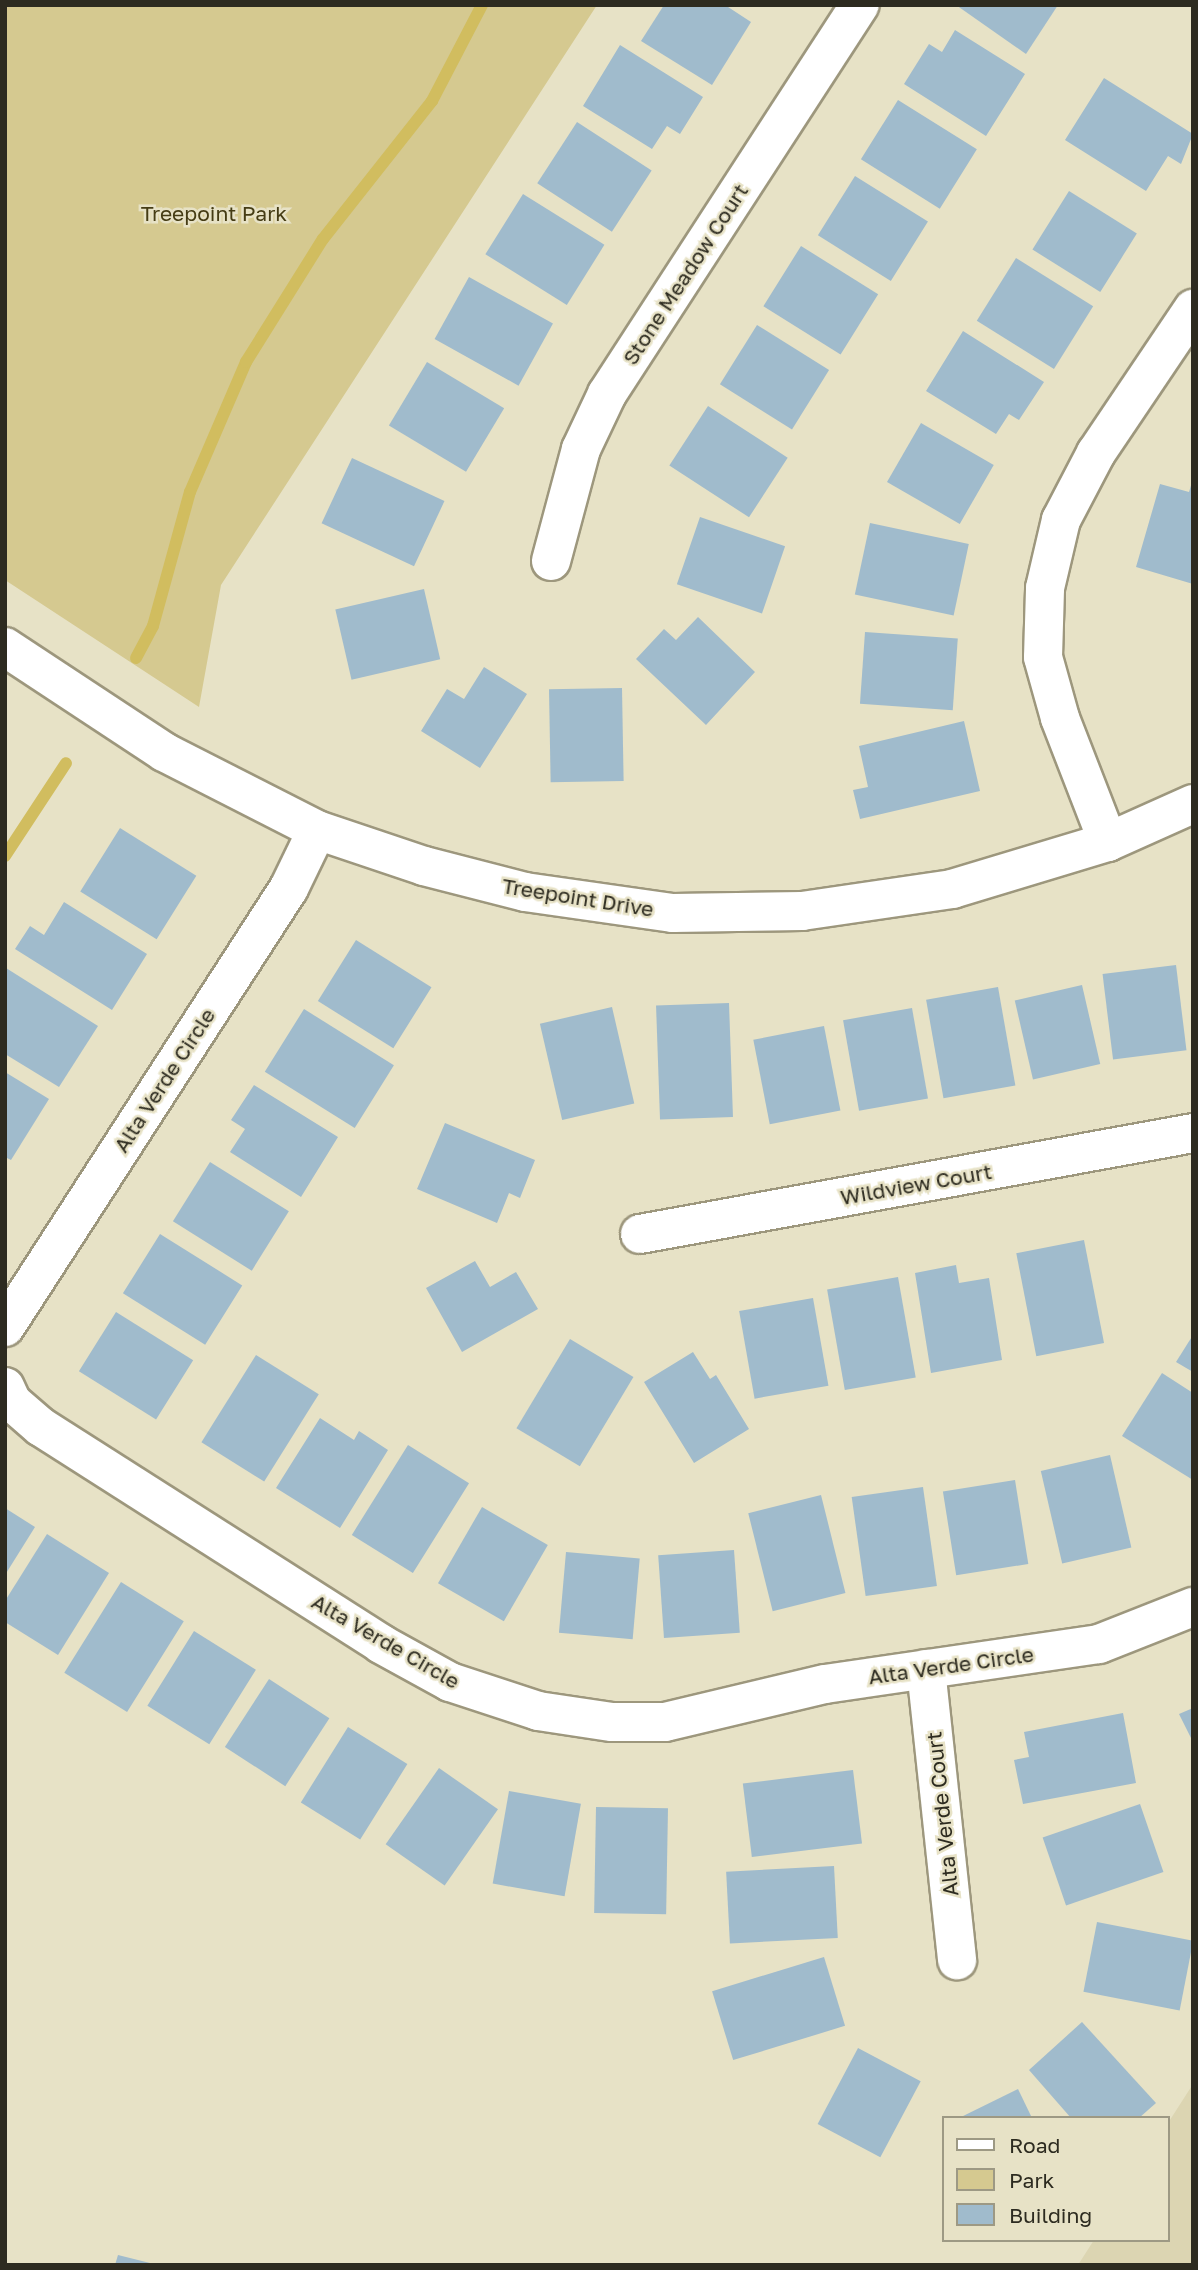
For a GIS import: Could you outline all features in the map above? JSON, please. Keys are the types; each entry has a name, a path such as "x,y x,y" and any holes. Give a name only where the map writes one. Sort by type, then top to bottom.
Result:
{"street":[{"name":"Stone Meadow Court","path":"551,561 581,449 607,394 860,5"},
{"path":"1108,842 1060,718 1043,657 1045,588 1061,520 1090,464 1190,319"},
{"name":"Treepoint Drive","path":"5,648 164,751 317,830 424,866 525,892 673,913 802,911 953,889 1108,842 1193,804"},
{"name":"Alta Verde Circle","path":"5,1326 289,888 317,830"},
{"name":"Wildview Court","path":"640,1234 1193,1133"},
{"name":"Alta Verde Circle","path":"5,1387 12,1402 40,1427 382,1644 450,1682 538,1711 612,1722 665,1721 825,1684 1099,1644 1193,1607"},
{"name":"Alta Verde Court","path":"926,1669 957,1960"}],"shaded area":[{"path":"1193,2084 1193,2265 1078,2265 1093,2242 1170,2242 1170,2120"}],"green space":[{"name":"Treepoint Park","path":"5,5 597,5 221,585 199,707 5,580"}],"building":[{"path":"664,5 725,5 751,22 712,85 641,41"},
{"path":"956,5 1058,5 1026,54"},
{"path":"955,30 1025,74 986,136 904,84 929,44 942,52"},
{"path":"620,45 703,97 680,134 667,126 652,149 583,106"},
{"path":"1104,78 1193,134 1181,164 1168,156 1146,191 1065,140"},
{"path":"898,100 977,149 940,209 861,159"},
{"path":"577,122 652,170 612,232 537,183"},
{"path":"855,176 928,222 891,281 818,235"},
{"path":"1069,191 1137,233 1100,292 1032,250"},
{"path":"523,194 604,245 567,305 485,254"},
{"path":"801,246 878,294 841,354 763,306"},
{"path":"1016,258 1093,306 1054,369 977,321"},
{"path":"469,277 553,324 519,386 435,339"},
{"path":"757,325 829,370 792,429 720,384"},
{"path":"963,331 1044,382 1019,420 1009,414 996,434 926,391"},
{"path":"427,362 504,408 466,472 389,425"},
{"path":"708,406 788,458 749,517 669,466"},
{"path":"921,423 994,465 960,524 887,482"},
{"path":"352,458 444,501 414,566 322,523"},
{"path":"1192,482 1193,584 1136,567 1160,484 1189,492"},
{"path":"700,517 785,546 762,613 677,584"},
{"path":"870,523 969,544 954,615 855,594"},
{"path":"424,589 440,659 352,680 335,609"},
{"path":"698,617 755,672 706,725 636,659 664,629 676,640"},
{"path":"865,632 958,638 953,710 860,704"},
{"path":"484,667 527,694 480,768 421,731 447,689 464,699"},
{"path":"622,688 624,781 551,782 549,689"},
{"path":"964,721 980,791 860,819 853,790 868,787 859,746"},
{"path":"120,828 196,876 157,939 80,892"},
{"path":"64,902 147,954 112,1010 15,949 30,926 44,935"},
{"path":"356,940 431,987 393,1048 318,1001"},
{"path":"1176,965 1186,1050 1113,1059 1103,974"},
{"path":"6,968 98,1026 59,1087 5,1054"},
{"path":"1082,985 1100,1064 1033,1079 1015,1001"},
{"path":"998,987 1015,1085 943,1098 926,1000"},
{"path":"729,1003 733,1117 660,1119 656,1006"},
{"path":"612,1007 634,1103 562,1120 540,1024"},
{"path":"912,1008 928,1099 859,1111 843,1020"},
{"path":"304,1009 394,1065 355,1128 265,1072"},
{"path":"824,1026 840,1110 770,1124 753,1040"},
{"path":"5,1072 49,1099 11,1160 5,1157"},
{"path":"254,1085 338,1137 301,1197 230,1152 245,1129 231,1120"},
{"path":"445,1123 535,1160 520,1198 509,1193 497,1223 417,1189"},
{"path":"210,1162 289,1211 252,1271 173,1221"},
{"path":"160,1234 242,1285 205,1345 123,1293"},
{"path":"1084,1240 1104,1343 1036,1356 1016,1253"},
{"path":"475,1261 490,1287 516,1272 538,1309 462,1352 426,1288"},
{"path":"956,1265 959,1283 989,1278 1002,1360 931,1373 915,1273"},
{"path":"898,1277 916,1377 845,1390 827,1290"},
{"path":"813,1298 828,1386 755,1399 739,1311"},
{"path":"116,1312 193,1360 156,1420 79,1371"},
{"path":"1193,1335 1193,1372 1176,1362"},
{"path":"570,1339 633,1377 580,1466 516,1428"},
{"path":"693,1352 710,1379 716,1375 749,1429 694,1463 644,1382"},
{"path":"256,1355 319,1394 264,1482 201,1442"},
{"path":"1162,1373 1193,1393 1193,1480 1122,1436"},
{"path":"320,1418 354,1440 359,1431 388,1450 340,1528 276,1488"},
{"path":"408,1445 469,1483 413,1573 352,1535"},
{"path":"1110,1455 1131,1548 1062,1564 1041,1471"},
{"path":"1015,1480 1028,1564 956,1575 943,1491"},
{"path":"923,1487 937,1586 866,1596 852,1497"},
{"path":"821,1495 845,1593 773,1611 748,1513"},
{"path":"482,1507 548,1545 504,1621 438,1583"},
{"path":"5,1508 35,1527 5,1575"},
{"path":"47,1534 109,1573 58,1655 5,1622 5,1601"},
{"path":"734,1550 740,1633 664,1638 658,1555"},
{"path":"566,1552 640,1558 633,1639 559,1633"},
{"path":"121,1582 184,1621 127,1712 64,1673"},
{"path":"194,1631 256,1670 209,1744 147,1706"},
{"path":"269,1679 329,1718 285,1786 225,1747"},
{"path":"1193,1708 1193,1742 1179,1714"},
{"path":"1123,1713 1136,1783 1023,1804 1014,1760 1029,1757 1024,1732"},
{"path":"348,1727 407,1764 360,1840 301,1802"},
{"path":"439,1768 498,1809 445,1885 386,1844"},
{"path":"853,1770 862,1843 752,1857 743,1784"},
{"path":"509,1791 581,1804 565,1896 493,1884"},
{"path":"1140,1804 1163,1872 1066,1906 1043,1838"},
{"path":"596,1807 668,1808 666,1914 594,1913"},
{"path":"834,1866 838,1938 730,1944 726,1872"},
{"path":"1097,1922 1193,1941 1180,2010 1083,1992"},
{"path":"824,1957 845,2026 733,2060 712,1991"},
{"path":"1082,2022 1156,2103 1141,2116 1069,2116 1029,2070"},
{"path":"858,2048 921,2081 880,2157 818,2124"},
{"path":"1018,2089 1031,2116 963,2116"},
{"path":"118,2255 154,2264 154,2265 115,2265"}],"waterway":[{"path":"136,658 153,626 190,492 246,362 323,239 432,101 482,5"},
{"path":"5,856 66,763"}]}
